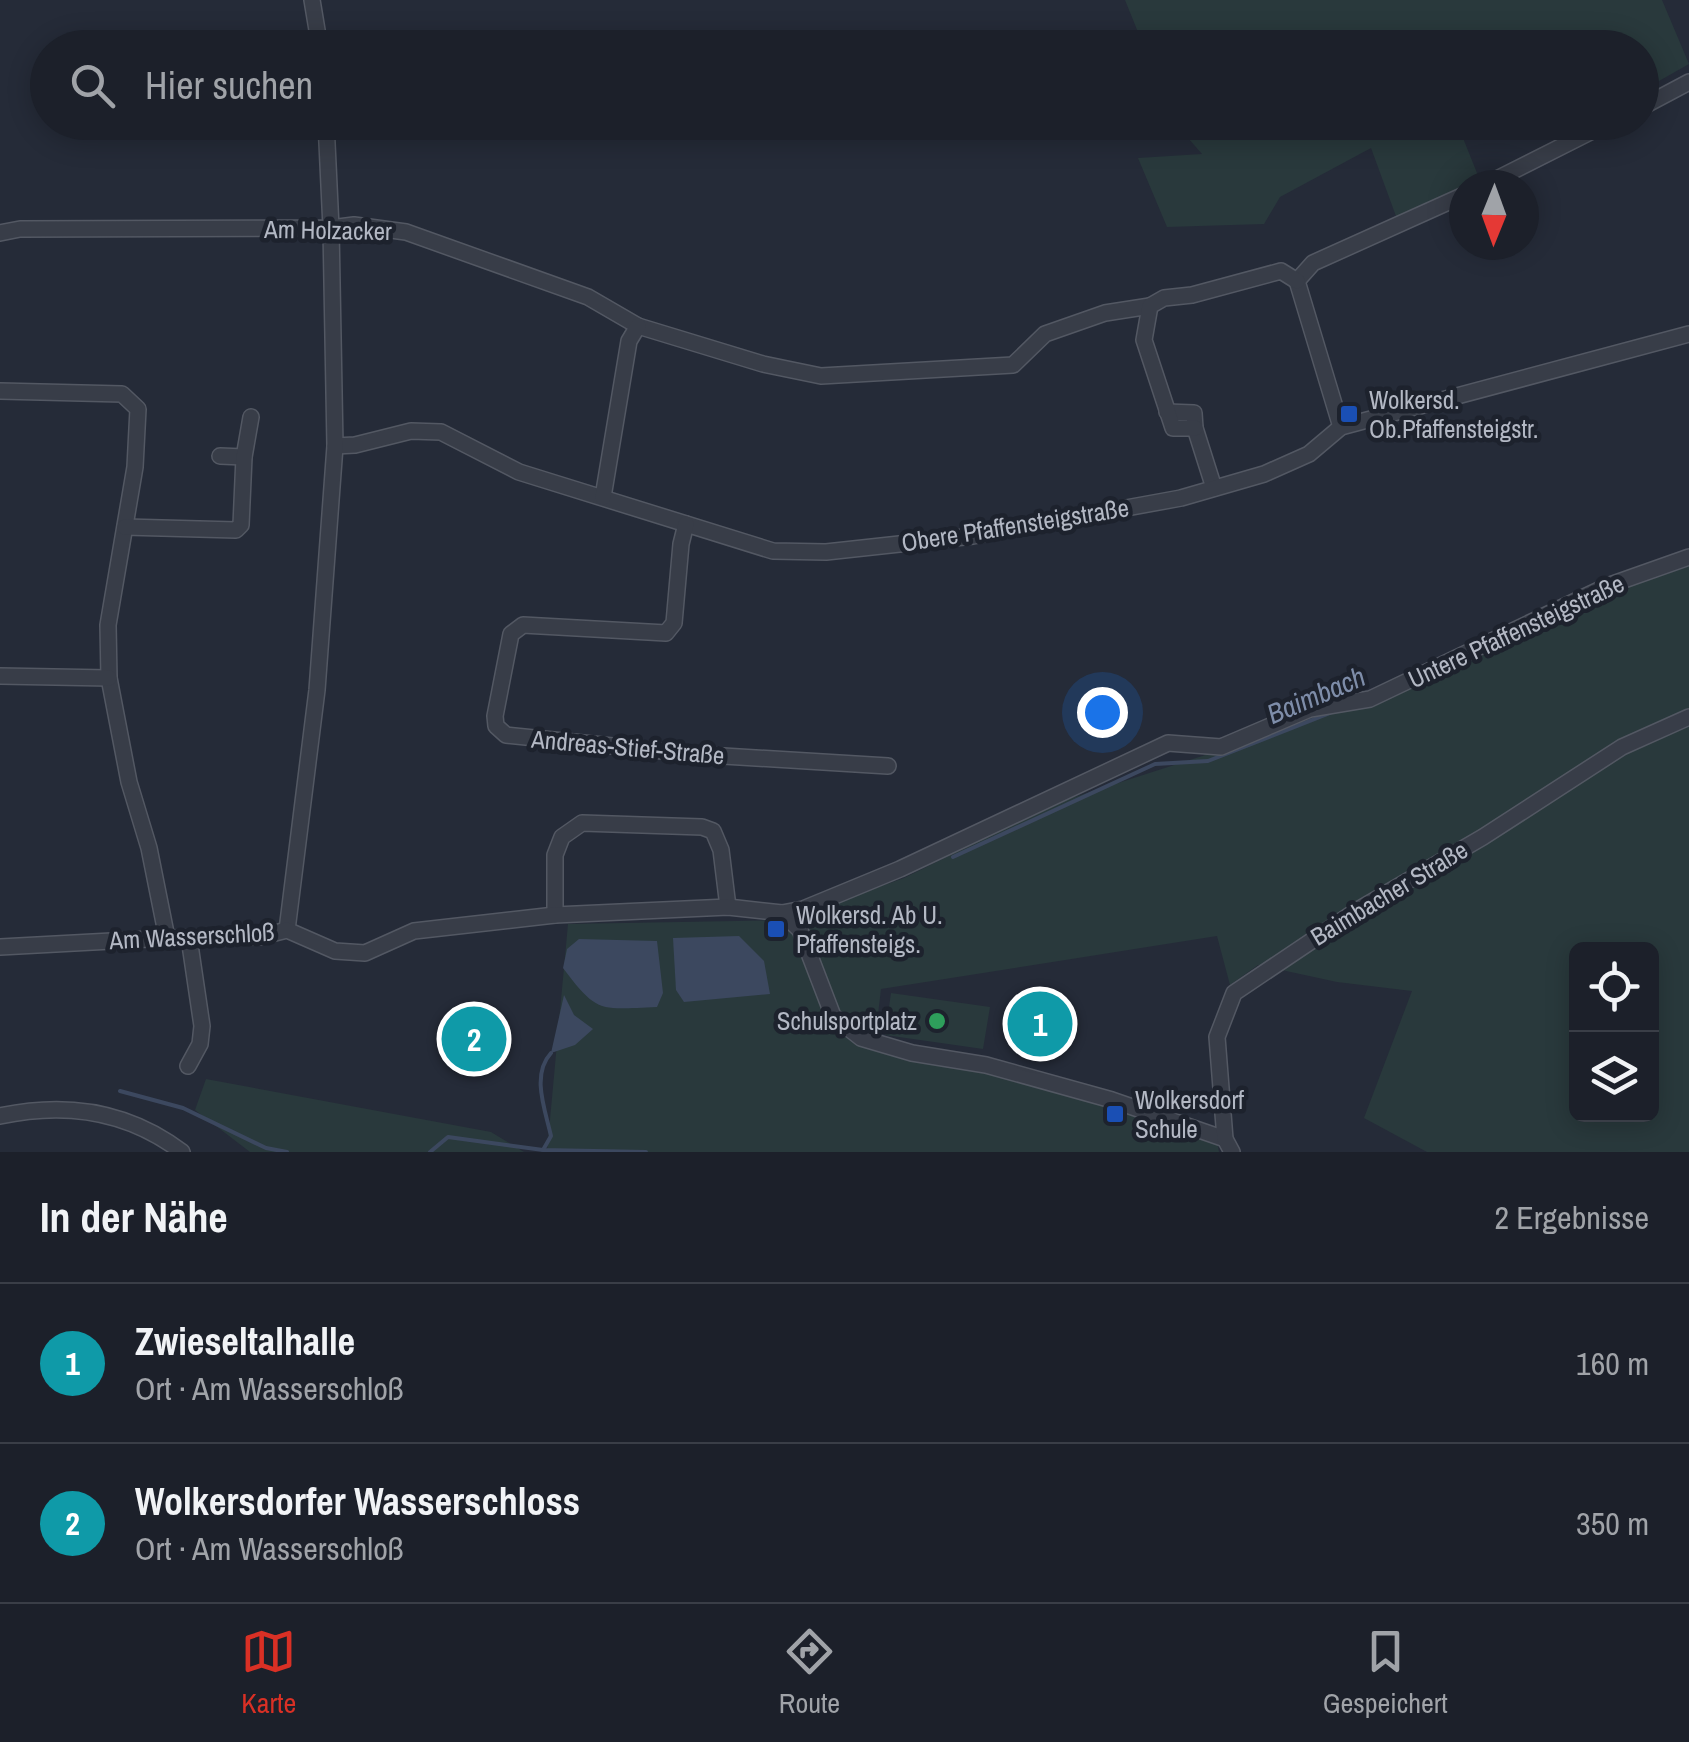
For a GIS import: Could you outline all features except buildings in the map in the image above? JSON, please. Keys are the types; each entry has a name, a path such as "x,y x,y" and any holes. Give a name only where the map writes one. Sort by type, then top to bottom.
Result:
{"street":[{"path":"312,0 317,30"},
{"path":"1659,97 1689,82"},
{"path":"286,930 314,723 335,446 327,140"},
{"path":"1515,170 1574,140"},
{"path":"1341,428 1296,281 1314,263 1449,202"},
{"name":"Am Holzacker","path":"0,233 20,229 354,225 406,232 588,297 638,326 763,364 821,376 1014,366 1045,334 1105,313 1150,306 1164,298 1192,295 1280,271 1296,281"},
{"path":"1150,306 1144,340 1167,412 1174,428 1194,428 1214,488"},
{"path":"604,497 629,341 638,326"},
{"name":"Obere Pfaffensteigstraße","path":"335,446 412,431 441,432 519,472 772,551 826,552 973,536 1181,498 1264,474 1309,454 1341,428 1689,334"},
{"path":"0,391 122,394 138,409 135,467 109,610 109,678 129,782 149,848 167,938"},
{"path":"125,528 236,530 241,524 244,457 251,417"},
{"path":"220,456 244,457"},
{"name":"Andreas-Stief-Straße","path":"686,524 674,624 666,633 523,625 511,634 496,726 506,735 672,752 888,766"},
{"name":"Untere Pfaffensteigstraße","path":"900,869 1168,743 1221,747 1310,709 1370,699 1607,586 1689,557"},
{"path":"0,676 109,678"},
{"name":"Baimbacher Straße","path":"1228,1146 1217,1037 1234,993 1356,910 1482,837 1622,747 1689,717"},
{"path":"555,916 555,856 562,837 582,824 713,830 722,850 728,907"},
{"name":"Am Wasserschloß","path":"0,948 260,937 286,930 335,952 365,953 414,931 555,916 728,907 782,912 802,909 900,869"},
{"path":"782,912 800,930 834,1016 861,1038 912,1053 986,1064 1112,1100 1228,1146"},
{"path":"188,1066 200,1044 202,1026 190,938"},
{"path":"0,1116 58,1108 115,1118 154,1131 182,1152"}],"shaded area":[{"path":"1125,0 1662,0 1689,64 1659,81 1659,30 1137,30"},
{"path":"1190,140 1464,140 1476,170 1449,170 1449,196 1397,219 1371,148 1280,197 1264,224 1167,227 1138,158 1202,154"},
{"path":"1689,555 1689,1152 1427,1152 1364,1118 1412,991 1337,982 1258,965 1230,985 1217,936 881,989 875,1040 1215,1130 1219,1152 547,1152 568,924 787,920 904,878 1056,803 1252,740 1430,675"},
{"name":"Schulsportplatz","path":"891,993 990,1007 983,1049 885,1035"},
{"path":"206,1079 491,1132 524,1152 250,1152 195,1110"}],"water":[{"path":"739,936 764,961 770,994 684,1002 676,990 673,938"},
{"path":"579,939 657,941 663,993 657,1007 612,1008 593,1002 563,968 567,949"},
{"path":"564,995 574,1015 593,1029 575,1045 551,1053"}],"waterway":[{"name":"Baimbach","path":"953,857 1155,764 1208,761 1330,713"},
{"name":"Baimbach","path":"543,1150 551,1136 541,1082 551,1053"},
{"path":"120,1091 183,1108 266,1148 287,1152"},
{"path":"430,1152 448,1137 543,1150 646,1152"}],"place":[{"name":"Wolkersd. Ob.Pfaffensteigstr.","path":"1349,414"},
{"name":"Wolkersd. Ab U. Pfaffensteigs.","path":"776,929"},
{"name":"Schulsportplatz","path":"937,1021"},
{"name":"Zwieseltalhalle","path":"1040,1024"},
{"name":"Wolkersdorfer Wasserschloss","path":"474,1039"},
{"name":"Wolkersdorf Schule","path":"1115,1114"}]}
